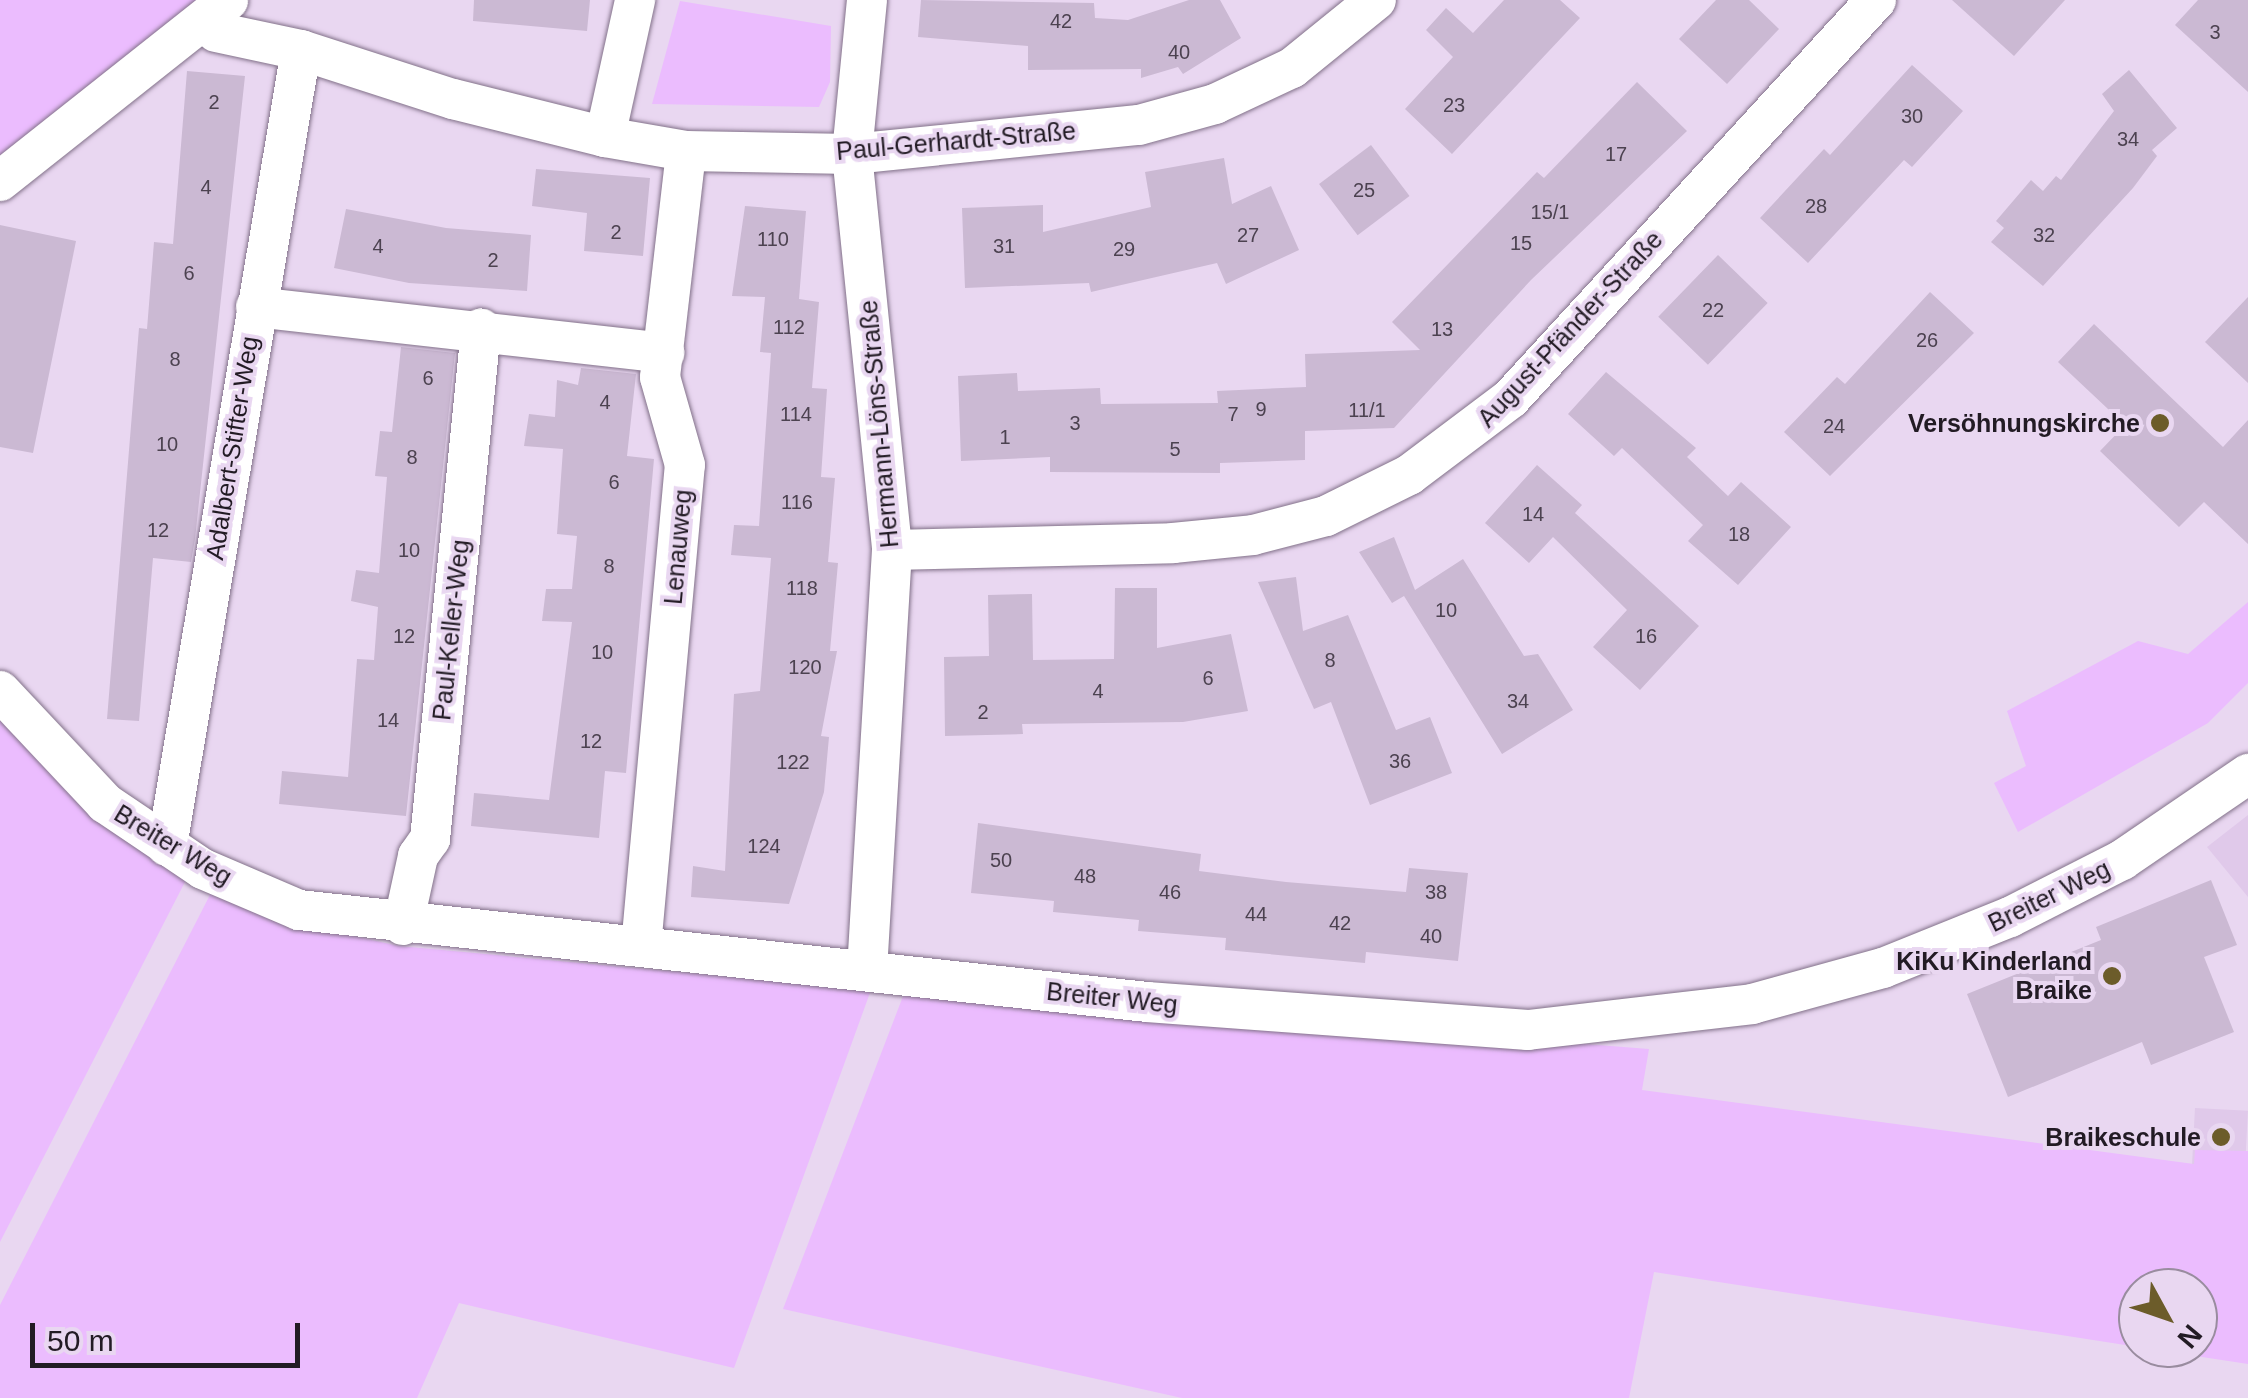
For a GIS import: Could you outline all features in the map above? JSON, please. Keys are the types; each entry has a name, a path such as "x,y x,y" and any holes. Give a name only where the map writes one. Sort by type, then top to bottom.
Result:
{"street":[{"path":"605,137 635,0"},
{"name":"Hermann-Löns-Straße","path":"867,0 852,154 892,550 867,969"},
{"name":"Paul-Gerhardt-Straße","path":"222,16 302,50 453,99 605,137 686,150 852,154 1139,125 1215,104 1292,68 1376,0"},
{"name":"August-Pfänder-Straße","path":"892,550 1173,544 1253,535 1326,516 1410,476 1511,398 1876,0"},
{"path":"0,182 222,16"},
{"name":"Adalbert-Stifter-Weg","path":"167,846 302,50"},
{"name":"Lenauweg","path":"641,947 685,465 660,377 686,150"},
{"path":"256,306 664,353"},
{"name":"Paul-Keller-Weg","path":"403,925 418,856 430,839 482,330"},
{"name":"Breiter Weg","path":"0,691 83,783 167,846 300,910 403,925 867,969 1367,1023 1590,1026 1752,1004 1883,968 2010,917 2122,860 2248,774"}],"shaded area":[{"path":"0,0 209,0 0,168"},
{"path":"680,1 831,26 830,82 819,107 652,104"},
{"path":"2248,602 2248,683 2208,723 2018,832 1994,783 2026,766 2007,711 2138,641 2188,654"},
{"path":"0,715 186,880 0,1242"},
{"path":"2248,815 2248,897 2207,847"},
{"path":"214,887 295,923 399,946 871,990 734,1368 459,1303 417,1398 0,1398 0,1305"},
{"path":"905,991 1649,1049 1642,1090 2194,1164 2195,1150 2248,1151 2248,1364 2218,1359 2218,1268 2118,1268 2118,1344 1654,1272 1629,1398 1182,1398 783,1309"},
{"name":"Braikeschule","path":"2195,1108 2248,1111 2245,1167 2192,1164"}],"building":[{"path":"474,0 590,0 587,31 473,21"},
{"path":"921,0 1094,3 1095,18 1128,20 1189,0 1220,0 1241,38 1183,74 1178,67 1141,78 1141,69 1028,70 1028,46 918,37"},
{"path":"1504,0 1560,0 1580,18 1452,154 1405,109 1453,57 1426,30 1446,8 1473,33"},
{"path":"1716,0 1749,0 1779,29 1727,84 1679,39"},
{"path":"1952,0 2065,0 2014,56"},
{"path":"2198,0 2248,0 2248,92 2175,25"},
{"path":"1912,65 1963,111 1912,167 1904,160 1808,263 1760,218 1824,149 1830,155"},
{"path":"2129,70 2177,128 2152,150 2157,156 2133,188 2043,286 1991,242 2004,228 1996,221 2031,180 2043,191 2056,176 2061,180 2114,111 2102,94"},
{"path":"187,71 245,76 195,539 191,562 153,558 139,721 107,719 139,328 147,329 154,242 173,244"},
{"path":"1637,82 1687,131 1531,280 1394,428 1305,431 1305,460 1220,463 1220,473 1050,472 1050,457 961,461 958,376 1017,373 1018,391 1100,388 1101,404 1218,403 1217,391 1306,387 1305,354 1420,350 1392,322 1537,172 1544,178"},
{"path":"1371,145 1410,196 1358,235 1319,184"},
{"path":"1224,158 1232,204 1271,186 1299,250 1226,284 1217,263 1091,292 1089,283 965,288 962,208 1043,205 1043,232 1151,207 1145,172"},
{"path":"536,169 650,178 643,256 584,251 587,213 532,206"},
{"path":"745,206 806,211 799,299 819,302 812,388 827,389 821,477 835,478 828,562 838,563 830,651 837,651 821,736 829,737 824,792 789,904 691,897 693,866 725,871 734,694 760,691 771,558 731,555 734,525 759,526 771,353 760,352 765,297 732,296"},
{"path":"346,209 446,228 531,235 527,291 409,283 334,268"},
{"path":"0,225 76,241 33,453 0,447"},
{"path":"1718,255 1768,303 1708,365 1658,317"},
{"path":"1930,292 1974,333 1830,476 1784,432 1837,377 1845,384"},
{"path":"2248,297 2248,383 2205,342"},
{"name":"Versöhnungskirche","path":"2094,324 2223,447 2248,420 2248,544 2204,502 2179,527 2100,451 2125,425 2058,362"},
{"path":"401,347 455,353 406,816 279,804 282,771 348,777 357,659 374,660 378,607 351,601 356,570 379,573 387,477 375,476 380,431 392,432"},
{"path":"581,368 636,374 627,456 654,459 626,773 605,771 599,838 471,826 474,793 549,800 572,622 542,621 546,589 572,589 577,536 557,534 563,449 524,446 529,414 555,417 557,380 578,385"},
{"path":"1606,372 1696,448 1687,457 1728,496 1741,482 1791,527 1738,585 1688,541 1703,525 1622,448 1614,456 1568,414"},
{"path":"1537,465 1582,505 1575,513 1699,626 1640,690 1593,647 1627,610 1553,537 1529,563 1485,523"},
{"path":"1394,537 1415,590 1463,559 1524,656 1538,654 1573,710 1502,754 1404,596 1392,603 1359,552"},
{"path":"1296,577 1303,631 1348,615 1396,730 1430,717 1452,773 1370,805 1331,702 1314,709 1258,582"},
{"path":"1115,588 1157,588 1157,648 1231,634 1248,711 1183,722 1022,724 1023,734 945,736 944,657 989,656 988,595 1032,594 1033,660 1114,659"},
{"path":"978,823 1201,854 1199,871 1286,882 1406,892 1409,868 1468,873 1458,961 1366,952 1365,963 1225,950 1226,938 1138,931 1139,920 1053,912 1054,901 971,893"},
{"name":"KiKu Kinderland Braike","path":"2211,880 2237,945 2204,957 2234,1032 2151,1065 2142,1042 2008,1097 1967,994 2101,940 2096,927"}],"place":[{"name":"Versöhnungskirche","path":"2160,423"},
{"name":"KiKu Kinderland Braike","path":"2112,976"},
{"name":"Braikeschule","path":"2221,1137"}]}
